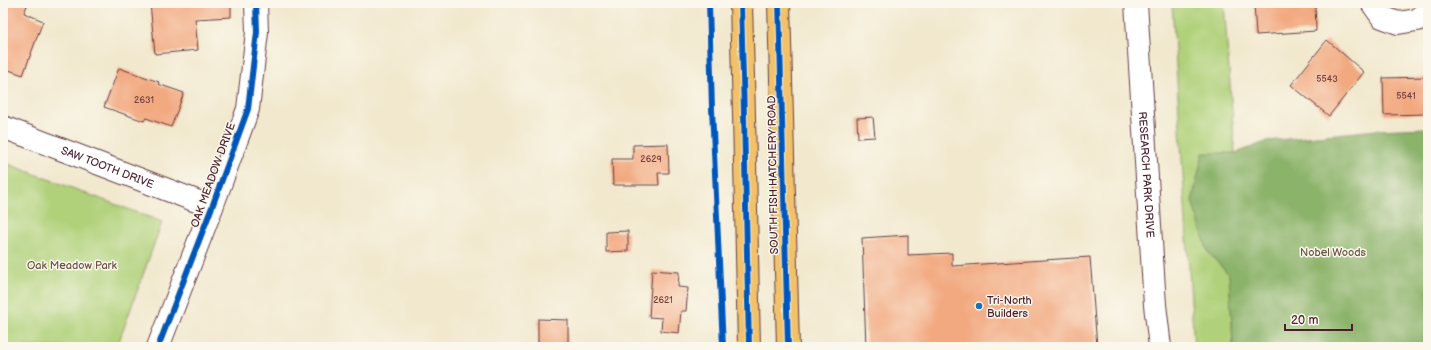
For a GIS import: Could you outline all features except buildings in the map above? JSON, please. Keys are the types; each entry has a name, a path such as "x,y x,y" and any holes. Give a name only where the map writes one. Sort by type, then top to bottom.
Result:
{"main road":[{"path":"741,3 749,347"},
{"name":"SOUTH FISH HATCHERY ROAD","path":"779,3 788,347"}],"street":[{"name":"OAK MEADOW DRIVE","path":"158,347 248,109 257,32 256,3"},
{"name":"RESEARCH PARK DRIVE","path":"1136,3 1155,305 1160,347"},
{"path":"1372,3 1382,17 1398,23 1417,20 1428,12"},
{"name":"SAW TOOTH DRIVE","path":"3,127 212,207"}],"green space":[{"name":"Nobel Woods","path":"1172,3 1224,3 1236,166 1428,347 1194,347"},
{"name":"Nobel Woods","path":"1428,128 1428,347 1233,347 1229,275 1208,252 1192,201 1203,153 1236,153 1268,141 1376,130"},
{"name":"Oak Meadow Park","path":"3,162 162,222 117,347 3,347"}],"cycle path":[{"path":"158,347 248,109 257,32 256,3"},
{"path":"709,3 712,109 723,347"},
{"path":"741,3 749,347"},
{"path":"779,3 788,347"}],"place":[{"name":"Tri-North Builders","path":"979,306"}]}
